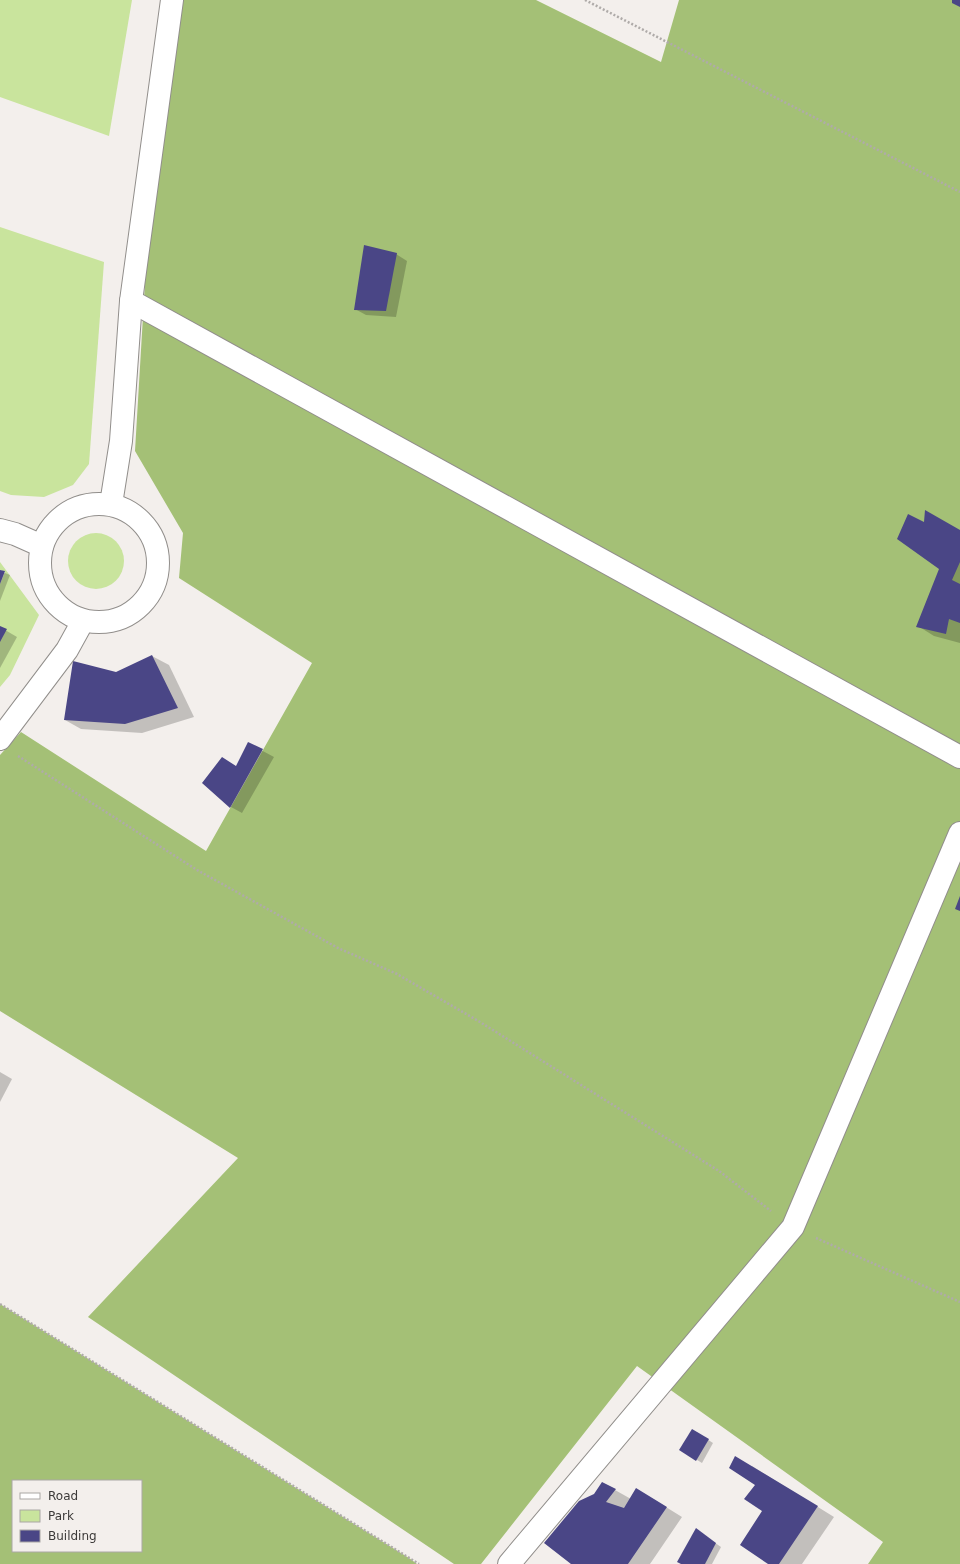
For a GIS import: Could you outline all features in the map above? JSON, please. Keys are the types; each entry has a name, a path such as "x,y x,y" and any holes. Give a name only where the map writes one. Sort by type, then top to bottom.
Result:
{"street":[{"path":"111,504 120,441 131,300 172,0"},
{"path":"131,300 960,757"},
{"path":"93,504 111,504 129,511 144,523 154,540 159,558 157,578 150,595 137,610 132,613 121,619 102,623 83,621 66,612 52,599 43,583 40,565 42,546 50,530 62,517 76,508 93,504"},
{"path":"0,530 15,534 42,546"},
{"path":"6,745 67,650 83,621"},
{"path":"509,1564 792,1227 960,833"}],"path":[{"path":"585,0 960,192"},
{"path":"6,745 197,870 338,948 397,974 480,1022 719,1171 792,1227 960,1302"},
{"path":"0,1304 419,1564"}],"green space":[{"path":"0,0 132,0 109,136 0,97"},
{"path":"182,0 536,0 661,62 679,0 960,0 960,1564 868,1564 883,1542 637,1366 481,1564 454,1564 88,1317 238,1158 0,1011 0,755 21,732 206,851 312,663 179,578 183,533 135,451 147,249"},
{"path":"0,227 104,262 89,464 73,485 44,497 11,495 0,491"},
{"path":"96,533 107,535 116,541 122,550 124,561 122,572 116,581 107,587 96,589 85,587 76,581 70,572 68,561 70,550 76,541 85,535"},
{"path":"0,562 39,615 10,675 0,687 0,584 5,572 0,570"},
{"path":"0,1304 409,1558 417,1564 0,1564"}],"building":[{"path":"952,0 960,0 960,7 952,3"},
{"path":"364,245 397,253 386,311 354,310"},
{"path":"925,510 960,530 960,562 952,580 960,584 960,623 949,619 946,634 916,627 939,569 897,539 908,514 924,522"},
{"path":"0,570 5,571 0,584"},
{"path":"0,626 7,629 0,642"},
{"path":"152,655 178,708 125,724 64,720 73,661 116,672"},
{"path":"248,742 263,749 230,808 202,783 222,757 236,766"},
{"path":"960,896 960,911 955,909"},
{"path":"692,1429 709,1439 696,1461 679,1450"},
{"path":"735,1456 818,1506 779,1564 768,1564 740,1545 762,1511 744,1499 755,1485 729,1468"},
{"path":"602,1482 616,1489 606,1502 624,1508 636,1488 667,1507 628,1564 571,1564 544,1543 579,1501 594,1494"},
{"path":"696,1528 716,1543 705,1564 681,1564 677,1562"}]}
